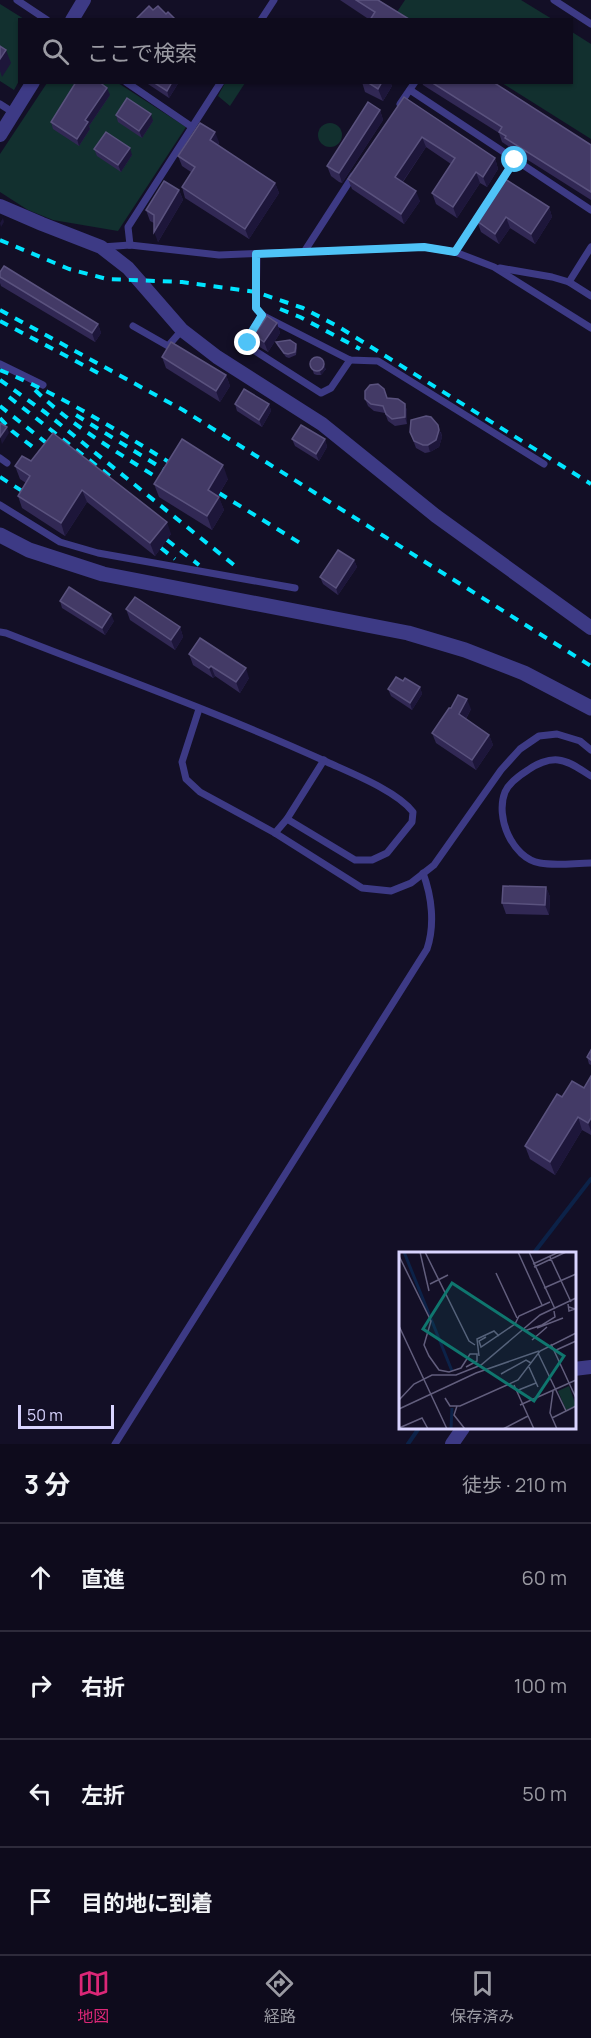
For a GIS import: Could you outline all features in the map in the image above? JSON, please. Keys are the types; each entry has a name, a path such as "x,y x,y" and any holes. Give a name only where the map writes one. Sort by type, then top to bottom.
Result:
{"street":[{"path":"73,18 84,0"},
{"path":"0,135 32,84"},
{"path":"0,206 101,247 128,268 182,330 217,357 322,424 436,516 591,628"},
{"path":"0,535 29,550 103,574 408,633 465,650 524,673 591,708"},
{"path":"576,1369 591,1367"},
{"path":"452,1444 462,1429"}],"lane":[{"path":"17,0 44,18"},
{"path":"262,18 274,0"},
{"path":"554,0 591,24"},
{"path":"129,84 192,127"},
{"path":"129,246 128,227 220,84"},
{"path":"397,109 414,84"},
{"path":"410,90 591,210"},
{"path":"0,104 14,113"},
{"path":"455,252 515,160"},
{"path":"304,252 360,166"},
{"path":"101,247 129,246 219,255 424,247 455,252 494,267 591,328"},
{"path":"569,282 591,247"},
{"path":"256,254 256,308 262,315 350,360 378,361 544,464"},
{"path":"494,267 552,277 569,282 590,293"},
{"path":"262,315 248,338 252,350 321,393 331,388 350,360"},
{"path":"133,326 168,346 182,330"},
{"path":"0,364 43,385"},
{"path":"0,505 60,542 98,553 295,588"},
{"path":"0,632 324,760 361,777 407,804 413,812 412,822 387,853 372,860 355,860 287,819"},
{"path":"199,709 182,762 186,779 200,792 274,833 362,888 391,891 411,883 434,865 501,770 520,749 539,736 557,734 580,741 591,750"},
{"path":"274,833 287,819 324,760"},
{"path":"591,776 569,763 558,760 535,765 506,790 501,805 502,819 508,836 520,852 538,863 591,863"},
{"path":"115,1444 427,949 433,933 429,888 423,873"}],"green space":[{"path":"405,0 521,0 550,18 400,18 395,15"},
{"path":"0,4 22,18 18,18 18,83 14,90 0,81"},
{"path":"573,33 591,44 591,139 504,84 573,84"},
{"path":"46,84 120,84 186,127 118,231 53,220 28,210 0,192 0,154"},
{"path":"224,84 244,84 230,106 218,96"},
{"path":"330,123 335,124 341,130 341,140 335,146 330,147 325,146 319,140 318,135 319,130 325,124"}],"building":[{"path":"356,0 378,0 407,18 371,18 375,12"},
{"path":"149,6 153,10 158,6 174,18 137,18"},
{"path":"0,46 6,50 0,59"},
{"path":"75,84 102,84 107,88 85,120 88,122 77,139 51,122"},
{"path":"156,84 171,84 167,91"},
{"path":"370,84 381,84 378,89"},
{"path":"434,84 496,84 591,145 591,192 505,138 506,136 499,132 502,127"},
{"path":"404,97 495,158 483,177 476,172 453,207 432,193 455,158 422,137 395,177 416,191 401,214 348,179"},
{"path":"127,98 151,114 139,131 116,115"},
{"path":"368,102 380,110 339,173 327,166"},
{"path":"200,123 215,132 210,140 275,183 245,229 182,187 195,167 178,156"},
{"path":"106,132 130,148 118,165 94,149"},
{"path":"505,179 549,207 531,234 506,217 495,234 477,221"},
{"path":"164,181 179,190 154,232 154,215 146,210"},
{"path":"4,266 98,324 92,333 0,277"},
{"path":"267,316 277,323 264,342 254,335"},
{"path":"290,340 296,344 295,352 284,353 276,342"},
{"path":"171,342 226,375 216,391 162,357"},
{"path":"317,357 322,359 324,364 322,369 317,371 312,369 310,364 312,359"},
{"path":"378,384 384,389 387,398 398,399 405,404 405,417 392,419 386,414 383,406 371,404 365,399 365,391 370,385"},
{"path":"244,389 269,404 259,420 235,404"},
{"path":"431,417 439,430 436,440 423,445 414,441 410,432 411,420"},
{"path":"0,423 7,427 0,437"},
{"path":"301,425 325,439 316,454 292,439"},
{"path":"53,433 167,522 150,543 82,490 61,523 18,496 30,476 15,466 22,456 31,461"},
{"path":"182,439 223,465 208,490 219,497 207,516 154,484"},
{"path":"338,550 354,560 336,588 320,577"},
{"path":"69,587 111,614 102,628 60,601"},
{"path":"135,597 180,627 171,640 126,609"},
{"path":"200,638 246,668 236,682 189,654"},
{"path":"396,677 403,681 405,678 420,687 410,703 388,689"},
{"path":"458,695 467,699 459,714 489,735 472,760 432,733"},
{"path":"503,886 546,887 545,905 502,903"},
{"path":"591,1076 591,1118 588,1123 578,1117 550,1162 525,1146 557,1094 562,1097 572,1081 584,1088"}],"waterway":[{"path":"535,1252 591,1179"},
{"path":"408,1444 418,1429"}],"railway":[{"path":"0,240 69,269 107,279 182,282 256,292 303,308 339,327 591,484"},
{"path":"280,309 360,349"},
{"path":"0,310 183,410 591,666"},
{"path":"0,321 100,374"},
{"path":"0,370 69,403 177,467"},
{"path":"0,380 46,413 234,565"},
{"path":"35,390 78,426 156,477"},
{"path":"9,397 111,477"},
{"path":"0,406 54,449"},
{"path":"76,415 173,475"},
{"path":"0,418 12,431 47,458"},
{"path":"0,477 30,496"},
{"path":"219,493 300,543"},
{"path":"167,540 199,565"},
{"path":"161,548 175,559"}],"route":[{"path":"248,343 248,338 262,315 256,308 256,254 424,247 455,252 515,160"}]}
